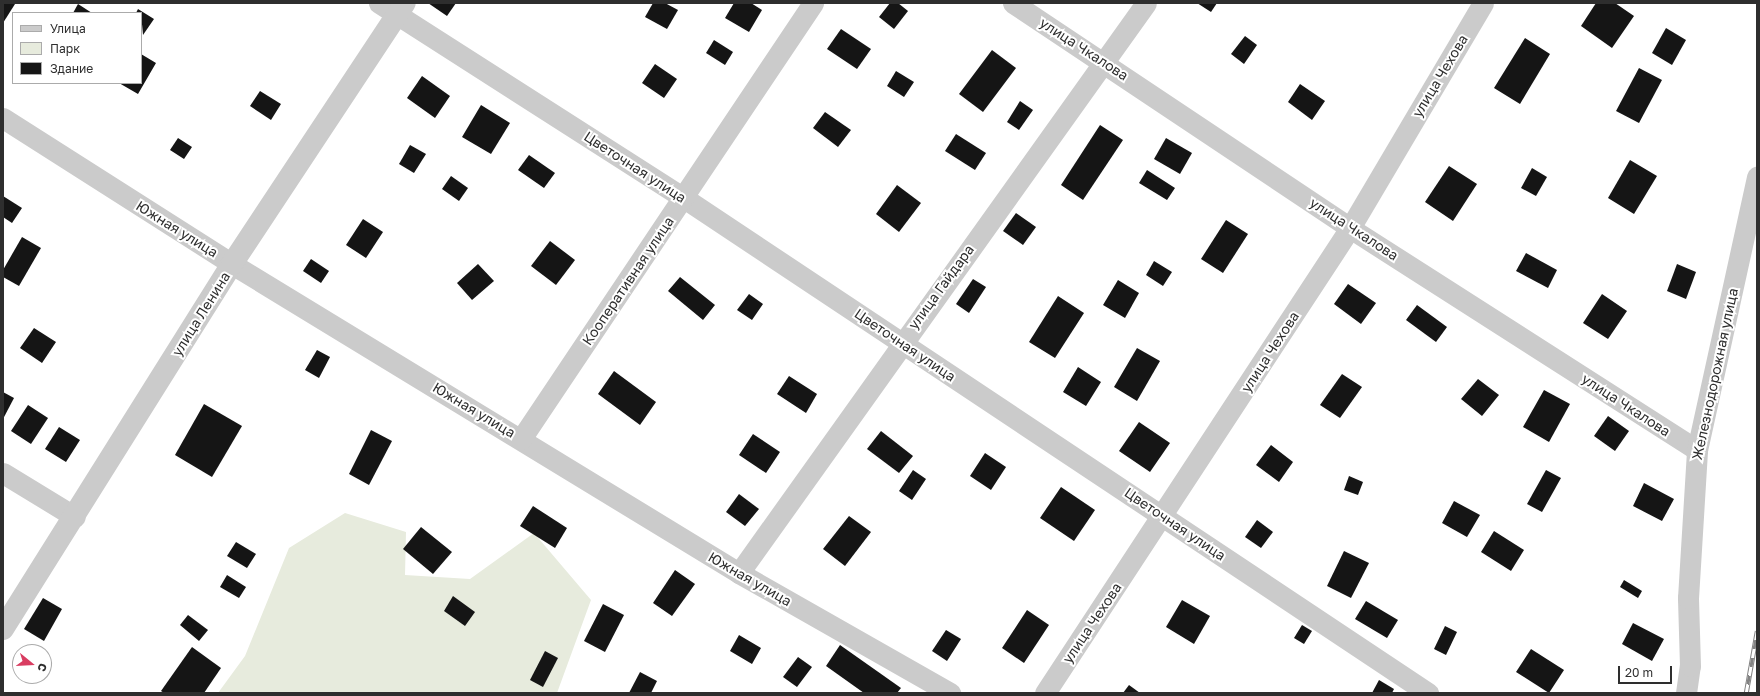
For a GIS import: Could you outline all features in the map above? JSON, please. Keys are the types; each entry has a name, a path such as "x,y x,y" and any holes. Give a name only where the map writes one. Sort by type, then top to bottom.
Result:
{"street":[{"name":"Цветочная улица","path":"379,3 401,9 1428,693"},
{"name":"Кооперативная улица","path":"521,439 684,198 813,3"},
{"name":"улица Чкалова","path":"1013,3 1103,60 1350,228 1697,450"},
{"name":"улица Гайдара","path":"739,573 901,342 1103,60 1146,3"},
{"name":"улица Чехова","path":"1045,693 1164,516 1350,228 1483,3"},
{"name":"улица Ленина","path":"3,629 75,517 232,264 401,9"},
{"name":"Южная улица","path":"3,118 232,264 739,573 950,693"},
{"name":"Железнодорожная улица","path":"1686,693 1690,666 1688,598 1697,450 1757,176"},
{"path":"3,473 75,517"}],"green space":[{"path":"345,513 406,532 405,575 470,579 534,533 591,600 557,693 218,693 245,656 289,548"}],"building":[{"path":"3,3 15,4 3,23"},
{"path":"428,3 456,3 447,16"},
{"path":"653,3 665,3 678,10 667,29 645,17"},
{"path":"734,3 751,3 762,10 749,32 725,18"},
{"path":"890,3 898,3 908,11 894,29 879,17"},
{"path":"1197,3 1217,3 1211,12"},
{"path":"1596,3 1615,3 1634,16 1612,48 1581,26"},
{"path":"78,4 90,12 74,12"},
{"path":"138,9 154,19 143,35 142,12 136,12"},
{"path":"1666,28 1686,40 1672,65 1652,53"},
{"path":"841,29 871,49 857,69 827,49"},
{"path":"1245,36 1257,45 1244,64 1231,54"},
{"path":"1525,38 1550,54 1520,104 1494,88"},
{"path":"714,40 733,52 725,65 706,53"},
{"path":"992,50 1016,68 983,112 959,94"},
{"path":"142,55 156,63 138,94 121,84 142,84"},
{"path":"655,64 677,79 664,98 642,83"},
{"path":"1639,68 1662,80 1639,123 1616,111"},
{"path":"896,71 914,82 904,97 887,86"},
{"path":"422,76 450,96 435,118 407,98"},
{"path":"1300,84 1325,101 1312,120 1288,102"},
{"path":"260,91 281,104 271,120 250,106"},
{"path":"1020,101 1033,110 1019,130 1007,122"},
{"path":"481,105 510,123 491,154 462,137"},
{"path":"825,112 851,130 838,147 813,128"},
{"path":"1100,125 1123,140 1083,200 1061,185"},
{"path":"956,134 986,153 975,170 945,151"},
{"path":"178,138 192,147 184,159 170,150"},
{"path":"1166,138 1192,153 1180,174 1154,159"},
{"path":"410,145 426,154 414,173 399,164"},
{"path":"529,155 555,173 544,188 518,170"},
{"path":"1630,160 1657,176 1634,214 1608,198"},
{"path":"1449,166 1477,184 1453,221 1425,202"},
{"path":"1532,168 1547,177 1536,196 1521,188"},
{"path":"1147,170 1175,188 1167,200 1139,183"},
{"path":"451,176 468,188 459,201 442,189"},
{"path":"897,185 921,203 899,232 876,214"},
{"path":"3,196 22,208 12,223 3,217"},
{"path":"1016,213 1036,227 1023,245 1003,231"},
{"path":"363,219 383,232 366,258 346,245"},
{"path":"1226,220 1248,234 1223,273 1201,259"},
{"path":"22,237 41,248 19,286 3,277 3,270"},
{"path":"550,241 575,260 556,285 531,266"},
{"path":"1526,253 1557,270 1548,288 1516,271"},
{"path":"311,259 329,271 321,283 303,271"},
{"path":"1154,261 1172,272 1163,286 1146,275"},
{"path":"478,264 494,281 472,300 457,283"},
{"path":"1677,264 1696,272 1686,299 1667,291"},
{"path":"680,277 715,305 703,320 668,291"},
{"path":"973,279 986,287 969,313 956,304"},
{"path":"1118,280 1139,293 1125,318 1103,305"},
{"path":"1348,284 1376,303 1361,324 1334,304"},
{"path":"749,294 763,304 752,320 737,310"},
{"path":"1602,294 1627,311 1608,339 1583,323"},
{"path":"1058,296 1084,313 1055,358 1029,342"},
{"path":"1417,305 1447,327 1436,342 1406,320"},
{"path":"34,328 56,342 42,363 20,348"},
{"path":"1137,348 1160,361 1137,401 1114,387"},
{"path":"317,350 330,357 319,378 305,370"},
{"path":"1078,367 1101,382 1086,406 1063,392"},
{"path":"614,371 656,402 640,425 598,394"},
{"path":"1342,374 1362,387 1340,418 1320,405"},
{"path":"789,376 817,394 806,413 777,394"},
{"path":"1478,379 1499,395 1482,416 1461,399"},
{"path":"1544,390 1570,404 1549,442 1523,427"},
{"path":"3,392 14,398 3,419"},
{"path":"204,404 242,426 212,477 175,455"},
{"path":"28,405 48,418 31,444 11,431"},
{"path":"1608,416 1629,431 1615,451 1594,436"},
{"path":"1139,422 1170,443 1150,472 1119,451"},
{"path":"59,427 80,440 66,462 45,449"},
{"path":"371,430 392,441 369,485 349,474"},
{"path":"881,431 913,456 899,473 867,449"},
{"path":"753,434 780,452 766,473 739,455"},
{"path":"1271,445 1293,462 1279,482 1256,465"},
{"path":"985,453 1006,467 991,490 970,476"},
{"path":"913,470 926,479 912,500 899,491"},
{"path":"1546,470 1561,478 1542,512 1527,504"},
{"path":"1349,476 1363,482 1358,495 1344,490"},
{"path":"1644,483 1674,499 1662,521 1633,506"},
{"path":"1061,487 1095,510 1074,541 1040,518"},
{"path":"739,494 759,509 745,526 726,512"},
{"path":"1454,501 1480,515 1467,537 1442,523"},
{"path":"533,506 567,528 555,548 520,526"},
{"path":"849,516 871,532 845,566 823,549"},
{"path":"1257,520 1273,532 1261,548 1245,537"},
{"path":"421,527 452,552 433,574 403,549"},
{"path":"1494,531 1524,550 1511,571 1481,552"},
{"path":"236,542 256,554 247,568 227,556"},
{"path":"1344,551 1369,563 1351,598 1327,586"},
{"path":"675,570 695,584 672,616 653,603"},
{"path":"227,575 246,587 239,598 220,587"},
{"path":"1624,580 1642,591 1638,598 1620,587"},
{"path":"453,596 475,612 465,626 444,611"},
{"path":"43,598 62,609 44,641 24,629"},
{"path":"1182,600 1210,616 1194,644 1166,627"},
{"path":"1366,601 1398,620 1387,638 1355,619"},
{"path":"603,604 624,615 605,652 584,641"},
{"path":"1027,610 1049,625 1024,663 1002,648"},
{"path":"188,615 208,630 199,641 180,625"},
{"path":"1633,623 1664,639 1652,661 1622,644"},
{"path":"1302,625 1312,631 1304,644 1294,638"},
{"path":"1445,626 1457,632 1446,655 1434,649"},
{"path":"946,630 961,639 947,661 932,651"},
{"path":"739,635 761,648 752,664 730,651"},
{"path":"840,645 901,688 897,693 864,693 826,666"},
{"path":"192,647 221,668 204,693 164,693 161,691"},
{"path":"1531,649 1564,670 1549,693 1516,672"},
{"path":"545,651 558,658 543,687 530,680"},
{"path":"798,657 812,667 797,687 783,677"},
{"path":"640,672 657,681 651,693 629,693"},
{"path":"1379,680 1394,689 1392,693 1372,693"},
{"path":"1129,685 1140,693 1123,693"}],"railway":[{"path":"1746,693 1757,631"}]}
